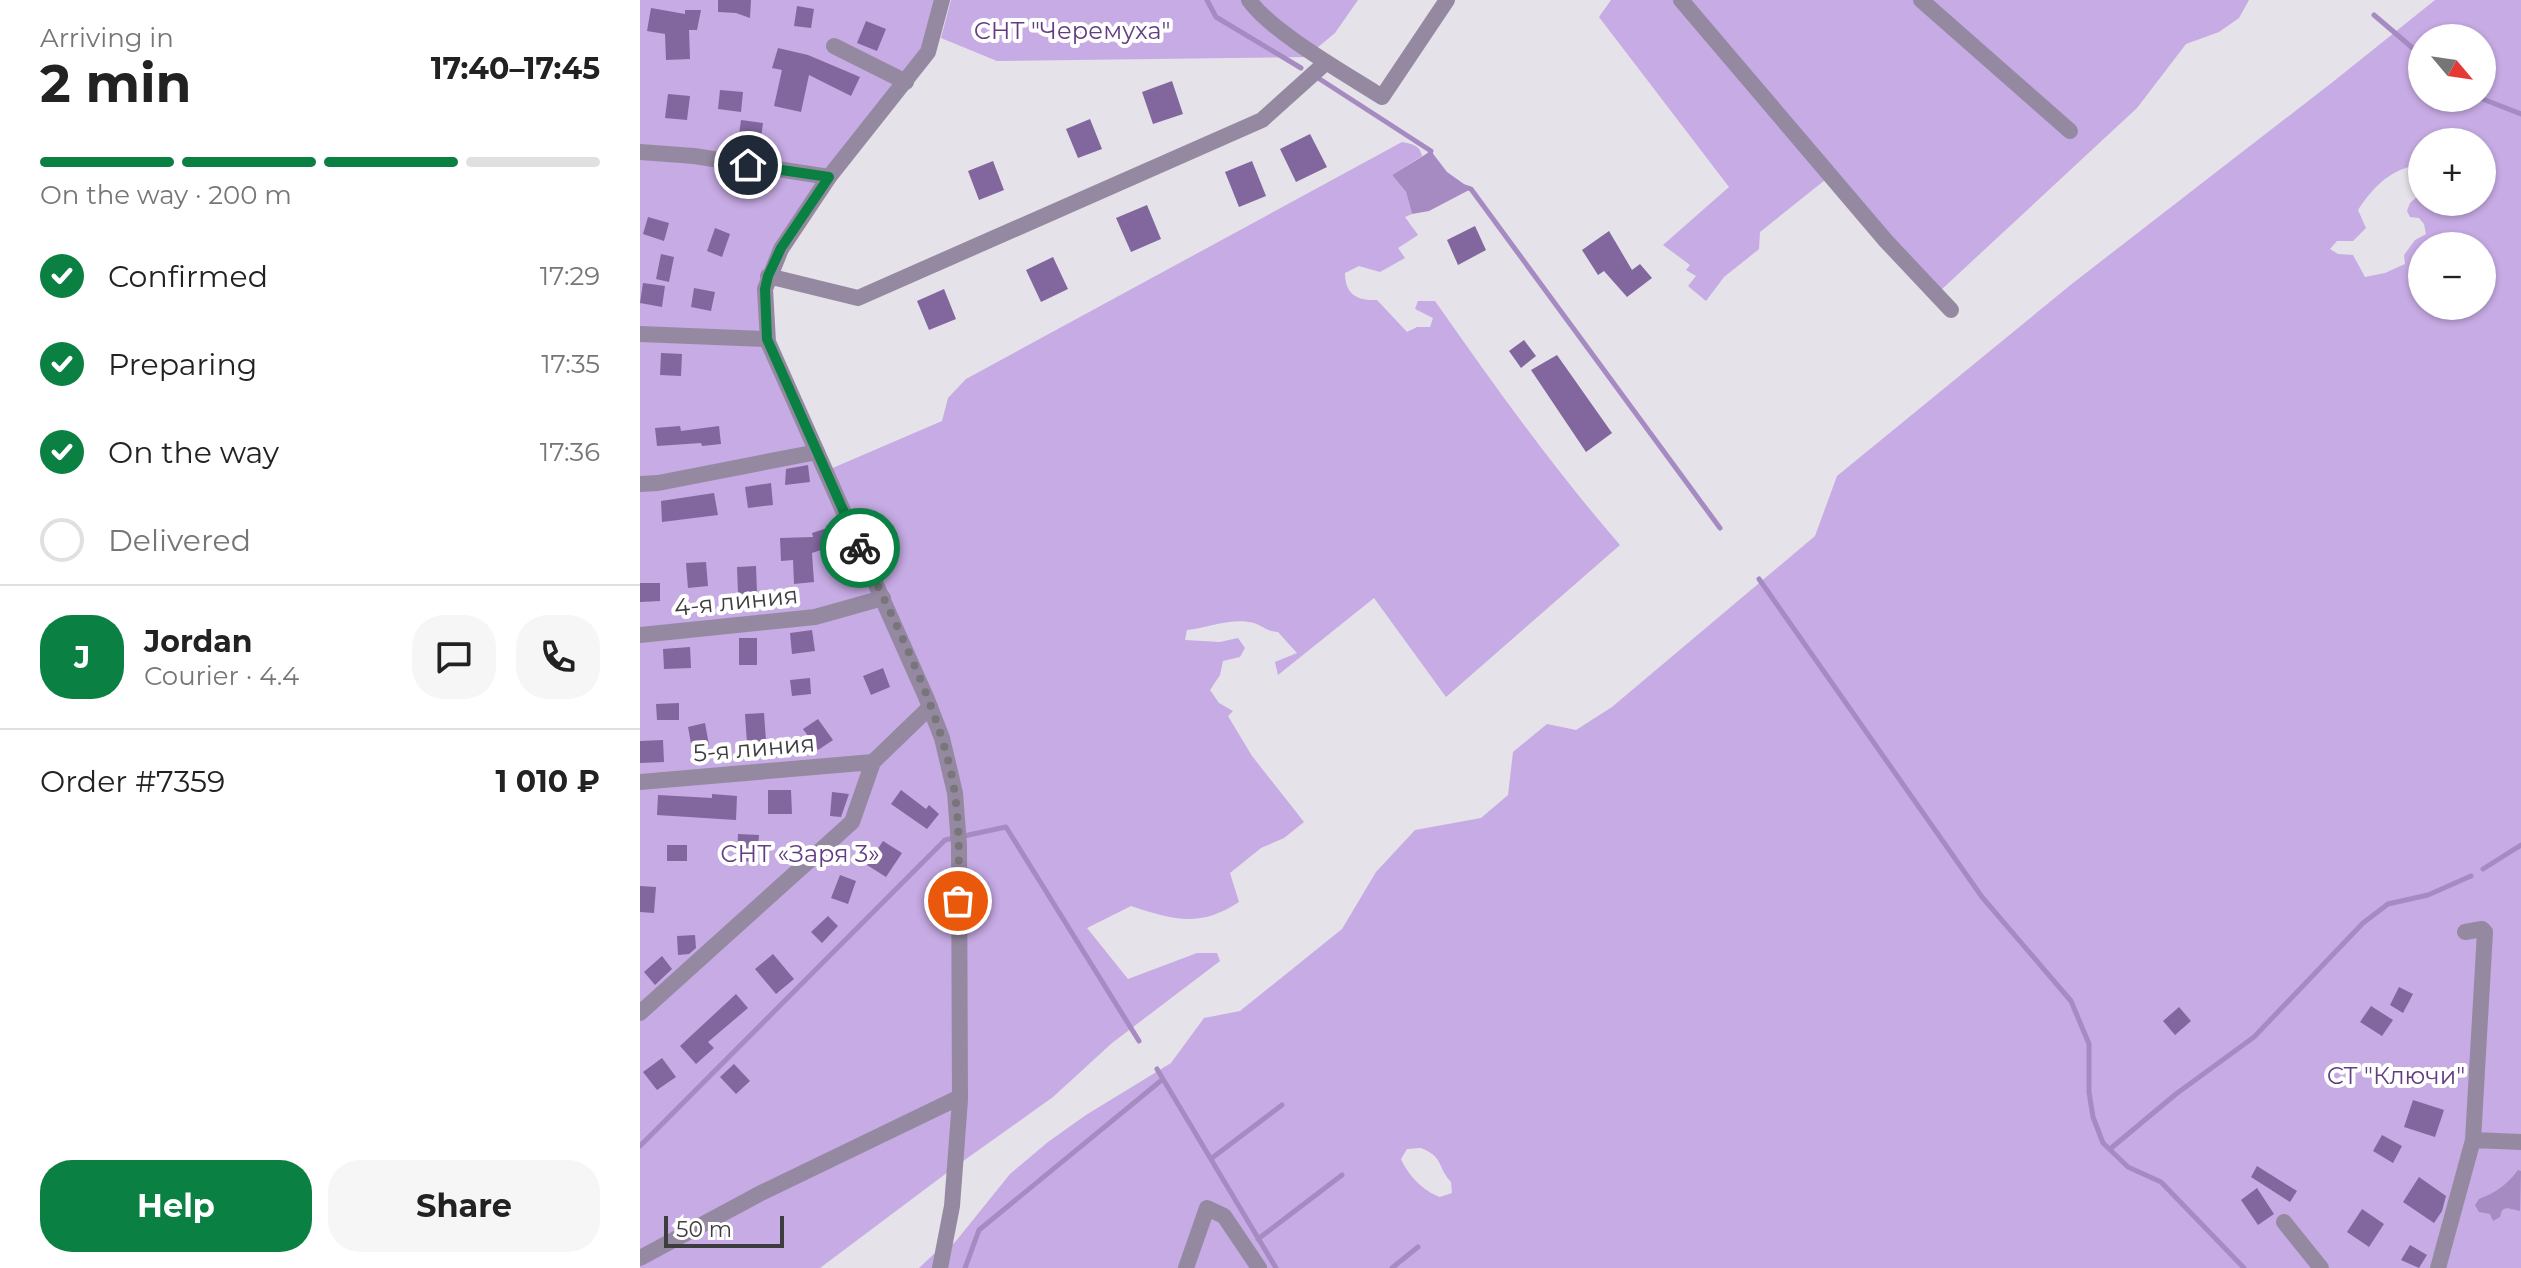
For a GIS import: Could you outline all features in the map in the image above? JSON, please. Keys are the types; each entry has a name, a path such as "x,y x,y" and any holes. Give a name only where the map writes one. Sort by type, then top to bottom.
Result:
{"street":[{"path":"940,1268 952,1206 960,1097 958,827 955,793 942,738 930,707 767,339 765,289 781,248 829,177 928,52 942,0"},
{"path":"1249,0 1283,30 1382,97 1447,0"},
{"path":"1681,0 1886,241 1951,310"},
{"path":"1921,0 2070,131"},
{"path":"834,46 906,82"},
{"path":"768,276 858,298 1262,120 1322,66"},
{"path":"640,152 694,156 829,177"},
{"path":"640,334 767,339"},
{"path":"640,484 817,452"},
{"name":"4-я линия","path":"640,635 815,617 883,598"},
{"path":"640,1013 852,822 873,762 930,707"},
{"name":"5-я линия","path":"640,782 873,762"},
{"path":"2438,1268 2473,1140 2485,932 2482,929 2465,932"},
{"path":"640,1258 761,1193 960,1097"},
{"path":"2473,1140 2521,1142"},
{"path":"1186,1268 1205,1203 1224,1216 1259,1268"},
{"path":"2284,1222 2321,1268"}],"green space":[{"name":"СНТ «Заря 3»","path":"640,0 942,0 928,52 840,165 768,279 768,342 828,470 942,421 948,398 966,379 1402,142 1417,147 1422,156 1392,175 1406,192 1412,214 1405,217 1418,235 1398,248 1405,258 1380,272 1359,266 1345,273 1347,286 1358,297 1377,300 1407,332 1417,327 1430,327 1433,318 1415,309 1418,301 1435,301 1547,456 1620,545 1446,697 1374,598 1278,675 1275,662 1297,653 1278,632 1246,621 1187,630 1185,640 1220,642 1238,638 1245,648 1240,657 1223,661 1220,675 1210,690 1219,703 1233,711 1228,716 1252,756 1304,822 1284,838 1261,848 1230,873 1239,902 1225,910 1211,916 1186,919 1131,906 1087,928 1128,979 1197,953 1217,953 1220,961 1112,1043 1053,1097 820,1268 640,1268"},
{"name":"СНТ \"Черемуха\"","path":"951,0 1358,0 1335,33 1306,57 997,61 941,38"},
{"path":"1611,0 2249,0 2239,18 2219,32 2186,44 2137,108 1941,290 1830,176 1760,232 1759,249 1724,277 1706,301 1688,286 1696,276 1686,270 1690,265 1663,245 1729,187 1599,17"},
{"name":"СТ \"Ключи\"","path":"2435,0 2521,0 2521,1268 919,1268 934,1254 945,1251 956,1241 1010,1174 1048,1142 1171,1063 1204,1018 1240,1011 1342,929 1376,872 1415,830 1481,818 1508,795 1513,752 1547,724 1576,730 1612,707 1815,536 1837,476 2073,283","holes":["2408,128 2496,128 2496,216 2410,217 2419,218 2426,232 2496,232 2496,320 2408,320 2408,250 2404,255 2405,264 2365,277 2353,255 2338,254 2330,249 2337,241 2353,241 2366,228 2358,210 2385,179 2408,168","1421,1148 1437,1159 1451,1182 1452,1193 1440,1197 1428,1191 1408,1171 1401,1159 1407,1149"]}],"shaded area":[{"path":"1431,151 1447,172 1471,189 1429,211 1412,214 1406,192 1392,175"},
{"path":"2518,1170 2521,1171 2520,1211 2507,1208 2493,1221 2490,1214 2479,1212 2475,1205 2479,1199 2501,1188"}],"building":[{"path":"718,0 751,0 750,18 718,12"},
{"path":"797,6 814,9 811,28 794,26"},
{"path":"651,8 685,14 685,10 701,10 697,30 689,30 690,59 666,60 665,34 647,31"},
{"path":"866,21 886,29 877,51 857,43"},
{"path":"778,48 808,55 860,77 851,96 809,75 801,112 774,106 782,70 772,68"},
{"path":"1172,81 1183,114 1153,124 1142,92"},
{"path":"720,90 743,92 741,112 718,109"},
{"path":"668,94 690,96 687,120 665,118"},
{"path":"1090,119 1102,149 1078,158 1066,129"},
{"path":"741,120 763,123 761,138 739,135"},
{"path":"1310,134 1327,167 1296,182 1280,149"},
{"path":"993,161 1004,190 979,200 968,171"},
{"path":"1252,161 1266,196 1239,207 1225,172"},
{"path":"1147,205 1161,239 1131,252 1116,218"},
{"path":"648,217 669,223 664,241 643,234"},
{"path":"1475,226 1486,250 1458,265 1447,240"},
{"path":"715,228 730,234 722,257 707,251"},
{"path":"1609,231 1632,270 1640,264 1652,278 1627,297 1604,271 1598,275 1582,250"},
{"path":"661,254 674,257 669,282 656,279"},
{"path":"1053,257 1068,289 1041,302 1026,270"},
{"path":"643,283 665,286 662,307 640,303"},
{"path":"694,288 715,292 711,311 691,307"},
{"path":"944,289 956,319 929,330 917,301"},
{"path":"1524,340 1536,356 1521,368 1509,351"},
{"path":"661,353 682,354 681,376 660,375"},
{"path":"1557,355 1612,433 1586,452 1531,370"},
{"path":"680,426 681,431 719,426 721,444 657,446 655,428"},
{"path":"808,465 810,482 785,485 786,469"},
{"path":"771,483 773,505 748,508 745,487"},
{"path":"714,493 718,515 662,522 661,501"},
{"path":"827,528 833,546 812,553 814,582 794,584 793,560 781,561 780,538 813,537 812,533"},
{"path":"706,562 708,586 688,588 686,563"},
{"path":"756,566 757,593 738,594 737,567"},
{"path":"640,583 660,583 660,601 640,602"},
{"path":"812,630 815,651 792,654 790,633"},
{"path":"739,638 757,638 757,665 739,665"},
{"path":"690,647 691,668 664,669 663,649"},
{"path":"883,668 890,687 871,695 863,676"},
{"path":"810,678 811,694 792,696 790,680"},
{"path":"679,703 679,720 657,720 656,704"},
{"path":"764,713 766,741 747,743 745,714"},
{"path":"818,719 833,740 818,750 803,729"},
{"path":"705,723 709,745 692,749 688,727"},
{"path":"663,740 664,762 640,763 640,741"},
{"path":"768,790 791,790 792,814 768,814"},
{"path":"901,790 926,809 929,805 939,814 927,829 891,804"},
{"path":"832,792 849,794 841,817 830,816"},
{"path":"712,794 737,796 736,820 657,815 658,795 712,798"},
{"path":"738,834 759,835 757,862 737,861"},
{"path":"883,841 902,853 886,877 867,865"},
{"path":"667,845 687,845 687,861 667,861"},
{"path":"840,875 856,881 848,904 831,898"},
{"path":"640,886 656,887 654,913 640,912"},
{"path":"828,916 838,926 822,943 811,932"},
{"path":"695,935 696,948 689,954 678,955 677,936"},
{"path":"773,954 794,979 776,994 755,969"},
{"path":"662,956 672,969 655,985 644,972"},
{"path":"2399,987 2413,994 2403,1013 2390,1005"},
{"path":"736,994 748,1008 708,1042 714,1048 696,1064 680,1046"},
{"path":"2371,1006 2393,1020 2382,1036 2360,1022"},
{"path":"2179,1007 2191,1021 2175,1035 2163,1021"},
{"path":"662,1058 676,1077 657,1090 643,1072"},
{"path":"734,1064 750,1081 736,1094 720,1077"},
{"path":"2413,1100 2444,1110 2435,1137 2404,1127"},
{"path":"2382,1135 2402,1146 2393,1163 2373,1151"},
{"path":"2257,1166 2297,1191 2290,1202 2251,1177"},
{"path":"2419,1177 2446,1196 2442,1211 2434,1223 2403,1202"},
{"path":"2257,1188 2274,1214 2258,1225 2241,1200"},
{"path":"2362,1209 2384,1224 2369,1247 2347,1232"},
{"path":"2410,1245 2427,1255 2419,1268 2401,1260"}],"waterway":[{"path":"1207,0 1216,17 1301,68"},
{"path":"2374,15 2408,44"},
{"path":"1315,76 1431,151 1430,154"},
{"path":"2496,104 2521,114"},
{"path":"1465,187 1471,189 1720,528"},
{"path":"1759,579 1982,897 2071,1001 2089,1044 2089,1092 2093,1117 2103,1143 2128,1167 2161,1182 2244,1268"},
{"path":"640,1146 945,840 1006,827 1139,1041"},
{"path":"2483,869 2521,845"},
{"path":"2110,1149 2176,1094 2254,1037 2363,923 2388,904 2428,895 2471,876"},
{"path":"1157,1069 1276,1268"},
{"path":"965,1268 979,1230 1163,1079"},
{"path":"1212,1158 1282,1105"},
{"path":"1258,1239 1342,1175"},
{"path":"1392,1268 1418,1247"}],"way so far":[{"path":"860,548 942,738 955,794 959,845 958,901"}],"route":[{"path":"748,165 829,177 781,248 768,276 765,289 767,339 860,548"}]}
